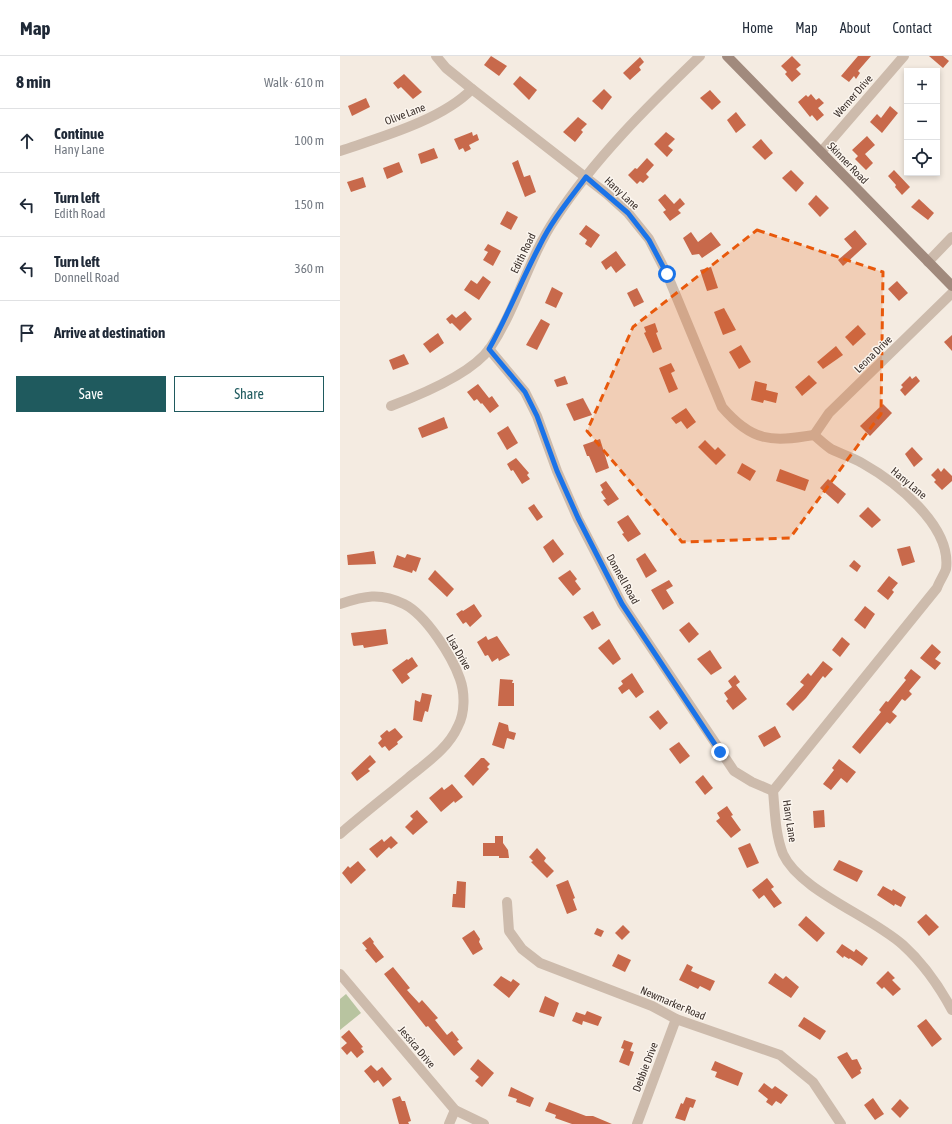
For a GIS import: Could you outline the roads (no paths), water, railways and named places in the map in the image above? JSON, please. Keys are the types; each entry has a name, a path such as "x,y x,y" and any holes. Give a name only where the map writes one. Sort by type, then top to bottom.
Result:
{"street":[{"name":"Hany Lane","path":"436,56 446,68 586,177 628,213 649,240 667,274 722,407 735,422 749,433 768,438 787,440 814,435 831,449 860,462 899,488 928,516 940,531 946,549 946,569 937,588 773,791 777,833 783,854 794,870 806,882 870,921 902,944 924,966 939,987 952,1010"},
{"name":"Edith Road","path":"391,406 425,393 475,362 489,349 503,324 540,245 555,219 586,177 664,90 700,56"},
{"name":"Skinner Road","path":"727,56 952,286"},
{"name":"Werner Drive","path":"821,152 904,56"},
{"name":"Olive Lane","path":"340,151 440,113 460,101 472,89"},
{"path":"928,262 952,237"},
{"name":"Leona Drive","path":"814,435 830,413 952,293"},
{"name":"Donnell Road","path":"489,349 525,392 537,416 557,471 578,518 622,604 734,771 752,782 773,791"},
{"name":"Lisa Drive","path":"340,604 365,596 386,598 405,605 423,620 451,658 461,680 464,704 459,726 446,746 340,834"},
{"name":"Newmarker Road","path":"507,902 509,930 522,949 540,963 652,1006 676,1020 780,1055 813,1082 841,1124"},
{"name":"Jessica Drive","path":"340,974 455,1110 484,1124"},
{"name":"Debbie Drive","path":"636,1124 676,1020"},
{"path":"449,1124 455,1110"}]}
